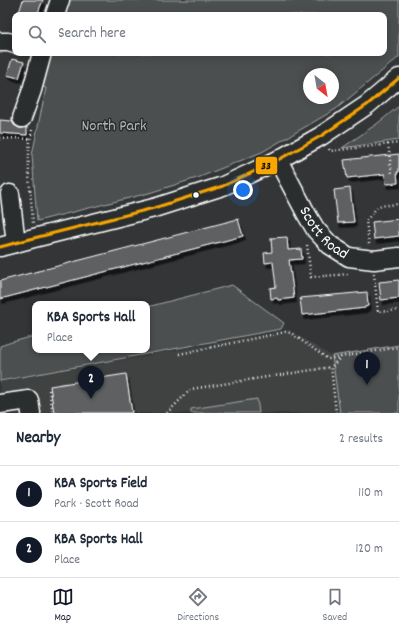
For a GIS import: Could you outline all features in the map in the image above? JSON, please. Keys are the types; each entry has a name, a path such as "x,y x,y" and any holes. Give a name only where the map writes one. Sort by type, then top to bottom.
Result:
{"street":[{"path":"56,12 60,0"},
{"path":"0,42 12,43"},
{"path":"28,122 32,90 40,56"},
{"path":"10,194 8,245 154,208 223,186 278,160 321,136 367,105 399,78"},
{"name":"Scott Road","path":"278,160 316,230 330,245 349,257 374,260 399,257"},
{"path":"0,404 29,400 31,413"}],"path":[{"path":"28,122 33,228"},
{"path":"0,139 30,139"},
{"path":"327,146 330,151 399,143"},
{"path":"388,144 392,174"},
{"path":"369,249 366,221 378,206 399,204"},
{"path":"307,240 311,277 353,274"},
{"path":"373,272 378,312 399,310"},
{"path":"179,354 285,332 291,333 328,359 399,348"},
{"path":"166,413 191,389 331,367 342,357"},
{"path":"331,367 336,413"},
{"path":"49,390 53,413"}],"shaded area":[{"path":"289,330 332,356 399,345 399,413 0,413 0,382"}],"green space":[{"name":"North Park","path":"68,0 399,0 399,57 336,109 262,152 200,177 149,193 37,221 32,155 46,88 41,86 50,56 387,56 387,12 64,12"},
{"path":"399,106 399,140 342,148 378,123"},
{"path":"232,285 284,323 281,329 0,381 0,346 32,337 32,353 150,353 150,306"},
{"path":"399,345 399,413 340,413 332,356"},
{"path":"257,399 259,413 191,413 191,409"}],"building":[{"path":"23,0 43,0 38,12 19,12"},
{"path":"12,59 24,62 19,78 7,75"},
{"path":"0,120 12,121 14,125 19,128 27,127 27,135 0,133"},
{"path":"399,154 399,172 397,172 398,183 386,184 385,174 347,178 344,160"},
{"path":"350,188 354,222 338,223 334,190"},
{"path":"238,219 243,236 0,299 0,281"},
{"path":"399,219 399,236 374,239 372,222"},
{"path":"287,237 288,250 301,249 302,259 289,260 294,298 278,300 277,298 271,299 270,288 276,287 273,262 265,263 264,253 272,252 271,238"},
{"path":"399,280 399,298 381,300 379,282"},
{"path":"367,292 368,306 365,308 302,315 300,298"},
{"path":"126,374 132,413 54,413 50,386"}],"transit line":[{"name":"33","path":"0,247 154,208 223,186 278,160 321,136 367,105 399,78"}],"place":[{"name":"KBA Sports Field","path":"367,385"},
{"name":"KBA Sports Hall","path":"91,399"}]}
